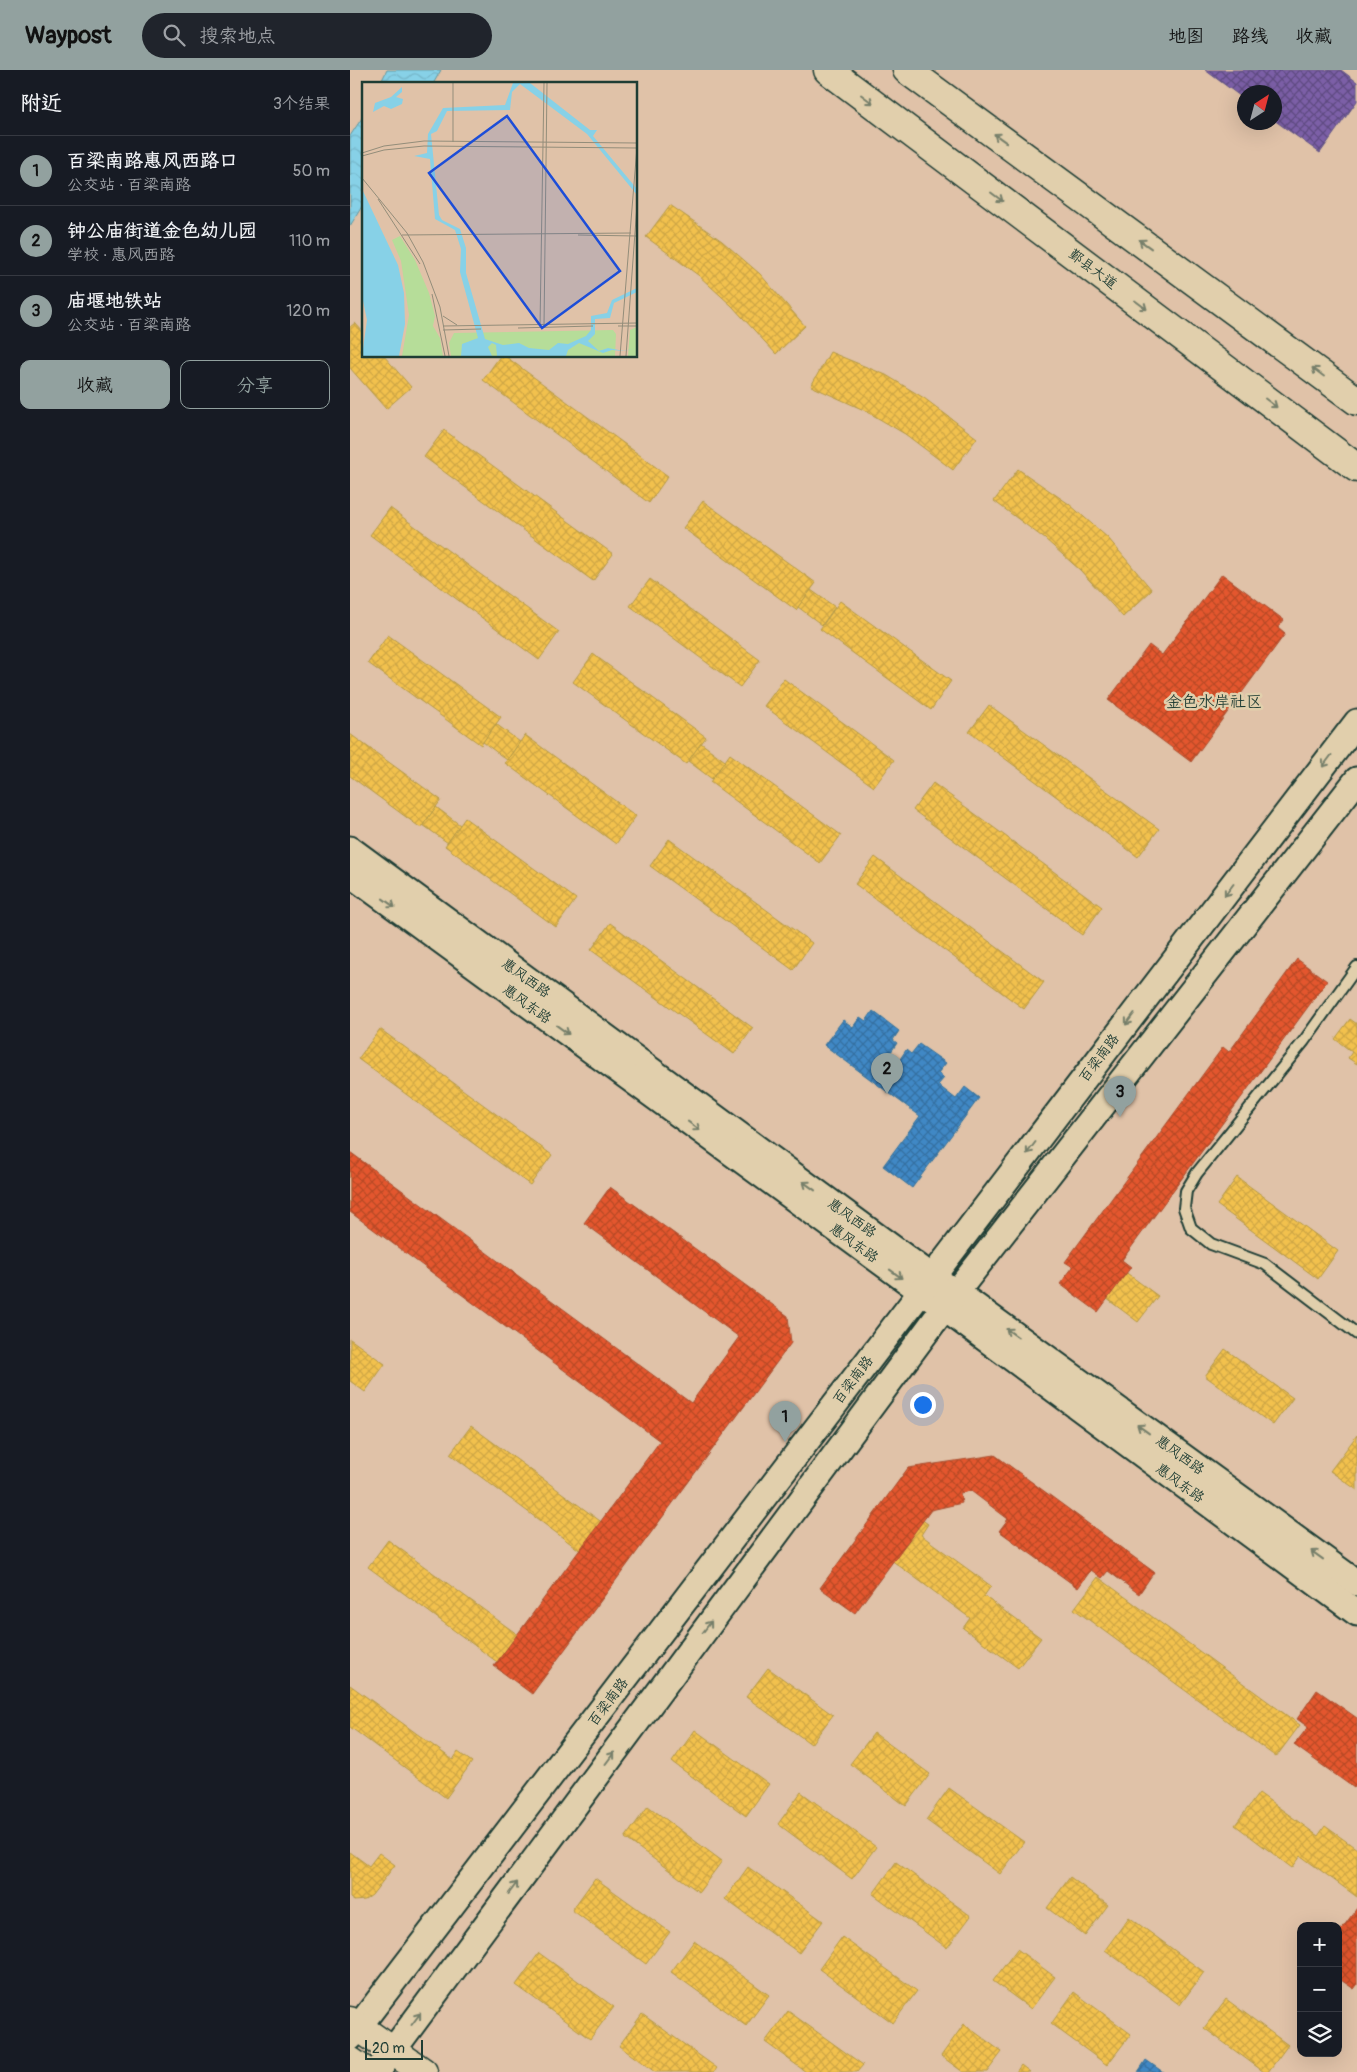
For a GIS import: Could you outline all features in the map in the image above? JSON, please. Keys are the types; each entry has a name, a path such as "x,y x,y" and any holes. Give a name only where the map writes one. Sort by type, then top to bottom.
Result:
{"main road":[{"name":"鄞县大道","path":"828,70 1357,468"},
{"path":"907,70 1357,401"},
{"path":"353,2028 393,2050 423,2072"},
{"path":"350,2061 366,2072"}],"street":[{"name":"百梁南路","path":"353,2028 1357,722"},
{"path":"377,2072 950,1300 1357,780"},
{"name":"惠风西路","path":"350,849 926,1284"},
{"name":"惠风东路","path":"350,874 950,1300 1357,1613"},
{"name":"惠风西路","path":"950,1300 1357,1583"}],"lane":[{"path":"1357,967 1304,1041 1197,1173 1186,1191 1184,1208 1191,1228 1211,1244 1265,1264 1357,1334"}],"water":[{"path":"387,70 441,70 434,82 381,82"},
{"path":"362,118 362,206 350,226 350,136"}],"building: 住宅":[{"path":"670,205 722,241 760,274 805,326 776,354 732,306 698,275 646,237"},
{"path":"355,323 362,331 362,358 386,358 411,387 386,409 350,368 350,327"},
{"path":"830,352 886,375 924,398 977,438 953,470 905,434 866,411 811,386"},
{"path":"499,358 508,358 668,476 649,503 483,380"},
{"path":"444,430 613,554 593,581 424,457"},
{"path":"1018,469 1069,504 1108,538 1152,590 1123,617 1080,570 1045,539 994,501"},
{"path":"703,501 816,583 796,610 683,528"},
{"path":"390,508 559,632 539,660 370,535"},
{"path":"650,579 760,660 740,687 630,606"},
{"path":"811,590 835,607 822,625 798,607"},
{"path":"840,601 951,681 931,710 820,629"},
{"path":"388,635 501,717 481,745 368,663"},
{"path":"593,654 706,737 686,764 573,682"},
{"path":"784,679 894,760 874,787 764,706"},
{"path":"989,705 1159,829 1138,857 969,732"},
{"path":"496,724 520,742 507,760 483,742"},
{"path":"350,734 441,800 421,828 350,776"},
{"path":"525,735 636,816 616,844 505,763"},
{"path":"701,743 725,761 712,779 688,761"},
{"path":"730,754 841,835 820,863 710,782"},
{"path":"933,783 1102,907 1082,935 913,810"},
{"path":"436,807 460,825 448,843 423,825"},
{"path":"465,818 576,899 556,927 445,846"},
{"path":"669,839 812,943 793,970 650,866"},
{"path":"875,857 1044,982 1024,1009 855,884"},
{"path":"610,923 753,1028 734,1054 591,950"},
{"path":"1350,1019 1357,1024 1357,1064 1348,1058 1352,1052 1335,1039"},
{"path":"380,1029 552,1155 530,1185 358,1059"},
{"path":"350,1161 489,1263 467,1293 350,1208"},
{"path":"1237,1177 1338,1251 1318,1279 1217,1205"},
{"path":"618,1201 785,1323 764,1352 597,1230"},
{"path":"1090,1246 1158,1296 1138,1322 1071,1272"},
{"path":"548,1301 720,1428 695,1462 523,1335"},
{"path":"350,1339 385,1364 365,1392 350,1381"},
{"path":"1225,1349 1293,1398 1273,1425 1205,1376"},
{"path":"471,1426 630,1543 609,1572 450,1454"},
{"path":"1357,1435 1357,1490 1330,1471"},
{"path":"904,1507 928,1524 921,1535 991,1586 984,1596 1041,1638 1018,1668 963,1628 970,1618 879,1551 890,1536 885,1533"},
{"path":"388,1540 547,1656 527,1684 368,1567"},
{"path":"1098,1577 1300,1725 1276,1757 1074,1609"},
{"path":"768,1668 833,1715 811,1744 746,1697"},
{"path":"350,1685 453,1760 458,1752 472,1762 446,1798 350,1727"},
{"path":"695,1730 769,1784 746,1816 672,1762"},
{"path":"874,1733 930,1774 906,1806 850,1764"},
{"path":"949,1788 1024,1842 1000,1874 926,1820"},
{"path":"801,1792 876,1847 852,1879 778,1824"},
{"path":"1259,1793 1318,1836 1325,1826 1357,1849 1357,1897 1301,1856 1292,1868 1235,1825"},
{"path":"648,1806 722,1861 699,1892 625,1838"},
{"path":"350,1852 369,1866 379,1853 395,1865 372,1895 365,1900 354,1901 350,1898"},
{"path":"896,1862 971,1916 947,1948 873,1894"},
{"path":"748,1867 823,1921 799,1953 725,1899"},
{"path":"1070,1877 1108,1905 1085,1936 1047,1908"},
{"path":"595,1878 670,1932 646,1964 572,1910"},
{"path":"1129,1917 1204,1972 1180,2005 1105,1950"},
{"path":"842,1937 917,1991 893,2023 819,1969"},
{"path":"694,1941 769,1995 746,2026 671,1972"},
{"path":"1017,1949 1055,1977 1031,2009 993,1981"},
{"path":"539,1953 614,2007 590,2039 516,1985"},
{"path":"1074,1992 1131,2034 1107,2065 1051,2024"},
{"path":"1226,1999 1288,2045 1268,2072 1264,2072 1204,2028"},
{"path":"788,2011 863,2065 857,2072 806,2072 765,2042"},
{"path":"642,2014 717,2068 714,2072 655,2072 619,2046"},
{"path":"964,2024 1002,2052 987,2072 963,2072 941,2056"},
{"path":"1021,2065 1030,2072 1016,2072"}],"building: 商业":[{"path":"1222,574 1284,620 1278,628 1285,634 1191,762 1108,700 1149,645 1162,655"},
{"path":"1297,959 1327,981 1122,1260 1131,1267 1098,1312 1060,1284 1073,1267 1065,1262 1223,1047 1229,1052"},
{"path":"350,1152 691,1403 739,1337 584,1223 610,1187 788,1316 791,1343 532,1694 494,1666 660,1441 350,1212"},
{"path":"995,1455 1154,1572 1139,1594 1108,1571 1102,1578 1091,1570 1078,1588 999,1531 1008,1519 971,1491 960,1493 962,1503 931,1510 855,1613 820,1588 908,1468"},
{"path":"1317,1690 1357,1718 1357,1785 1354,1788 1294,1745 1308,1727 1297,1719"},
{"path":"1357,1908 1357,1985 1354,1989 1342,1981 1342,1929"}],"building: 办公":[{"path":"1205,70 1341,70 1357,82 1357,101 1320,153 1282,126 1282,85 1237,85 1237,94"}],"building: 学校":[{"path":"873,1011 899,1031 893,1040 897,1043 885,1061 894,1068 906,1050 911,1054 919,1044 946,1063 938,1073 944,1078 938,1085 956,1099 965,1087 979,1098 912,1188 883,1166 920,1116 824,1045 843,1020 853,1027 860,1017 866,1021"},
{"path":"1146,2060 1163,2072 1138,2072"}],"place":[{"name":"钟公庙街道金色幼儿园","path":"887,1094"},
{"name":"庙堰地铁站","path":"1120,1117"},
{"name":"百梁南路惠风西路口","path":"785,1442"}],"district":[{"name":"金色水岸社区","path":"1214,702"}]}
